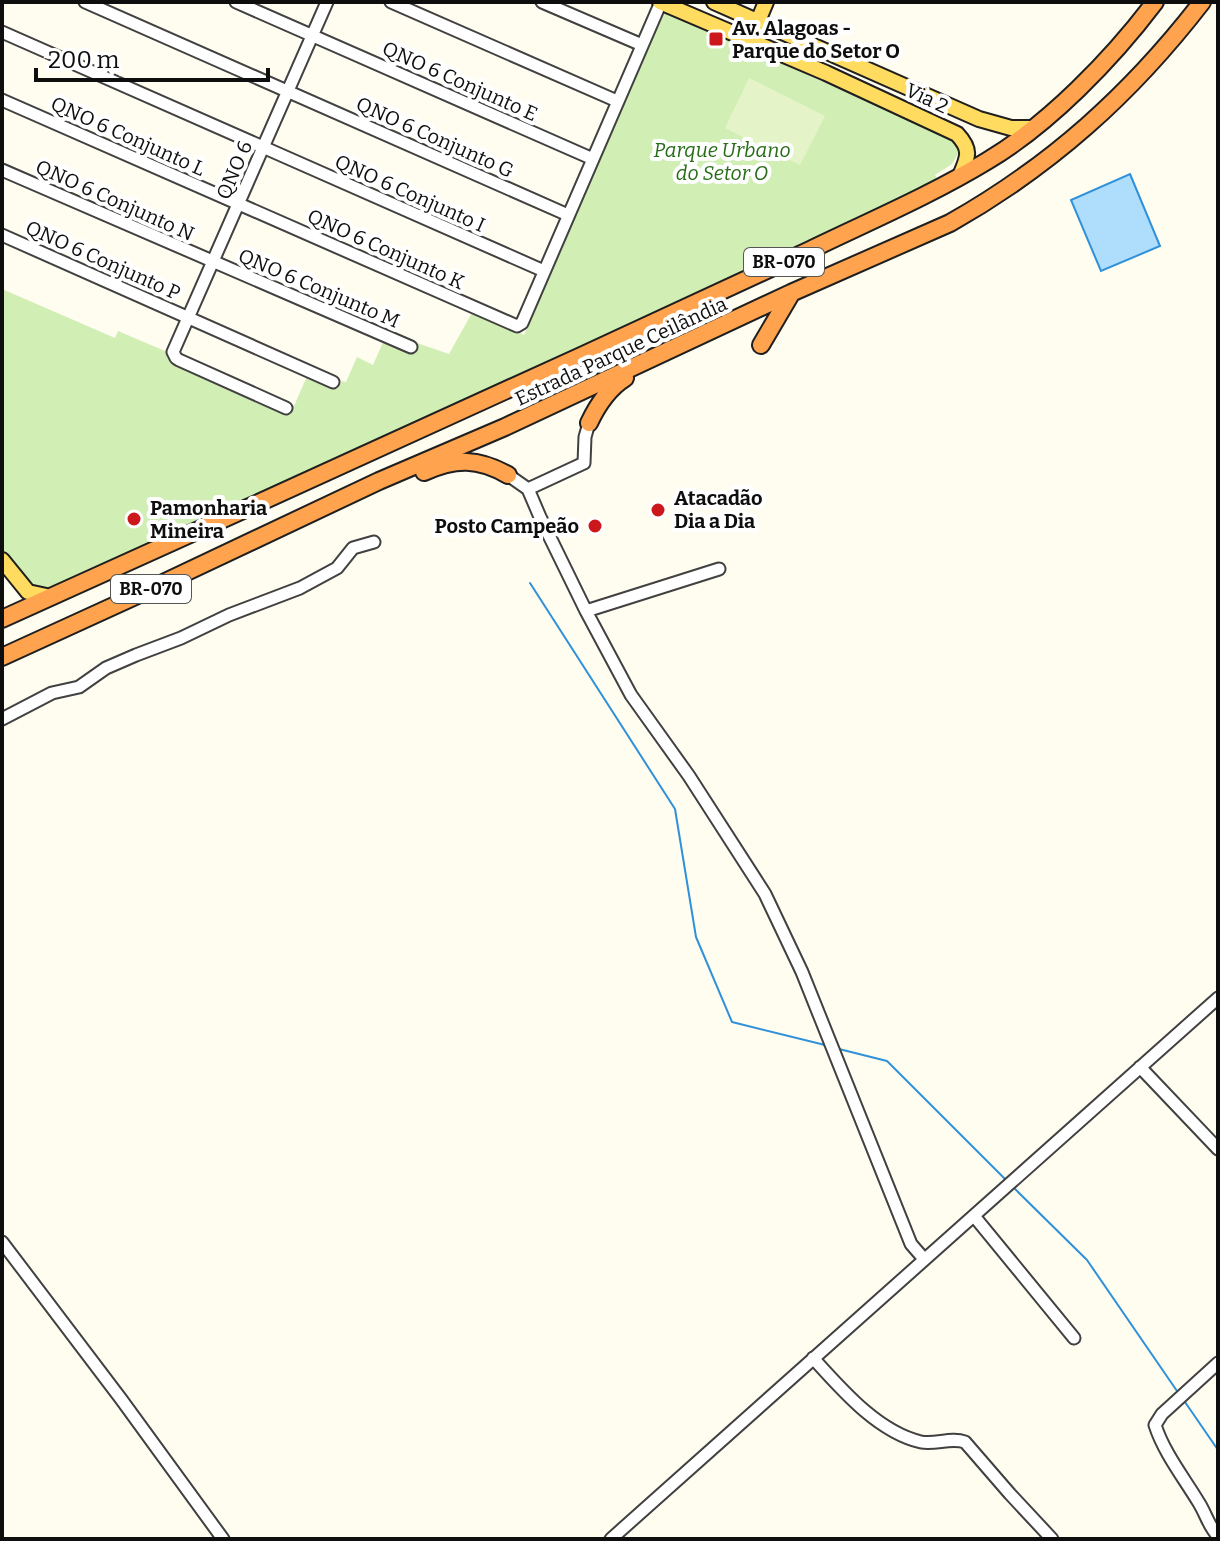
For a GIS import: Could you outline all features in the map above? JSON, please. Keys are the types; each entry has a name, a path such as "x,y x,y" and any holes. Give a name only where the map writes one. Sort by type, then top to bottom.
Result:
{"highway":[{"name":"Estrada Parque Ceilândia","path":"2,619 919,198 991,159 1032,128 1107,60 1155,2"},
{"name":"Estrada Parque Ceilândia","path":"2,657 379,481 505,427 791,293 950,223 1040,165 1094,122 1143,74 1202,2"},
{"path":"761,345 791,293"},
{"path":"589,423 618,382 663,354"},
{"path":"366,454 381,465 379,481"},
{"path":"329,504 347,503 435,467 455,462 491,465 508,475"}],"main road":[{"name":"Via 2","path":"660,2 957,134 968,148 960,176"},
{"name":"Via 2","path":"714,2 979,119 1011,128 1032,128"},
{"path":"758,21 766,2"},
{"path":"785,55 794,50 792,37"},
{"path":"2,560 28,592 51,597"}],"street":[{"name":"QNO 6 Conjunto G","path":"85,2 568,215"},
{"name":"QNO 6 Conjunto E","path":"236,2 593,159"},
{"name":"QNO 6","path":"286,408 179,360 173,352 327,2"},
{"path":"391,2 617,101"},
{"path":"542,2 642,45"},
{"path":"544,271 660,2"},
{"name":"QNO 6 Conjunto I","path":"2,32 544,271"},
{"name":"QNO 6 Conjunto L","path":"2,100 239,205"},
{"name":"QNO 6 Conjunto N","path":"2,170 213,263"},
{"name":"QNO 6 Conjunto K","path":"239,205 514,325 519,325 544,271"},
{"name":"QNO 6 Conjunto P","path":"2,235 333,382"},
{"name":"QNO 6 Conjunto M","path":"213,263 411,347"},
{"path":"528,489 584,463 589,423"},
{"path":"508,475 528,489 586,611 631,695 689,776 765,894 802,972 911,1244 924,1259"},
{"path":"2,719 52,693 79,687 106,668 300,588 337,568 353,548 374,542"},
{"path":"586,611 719,569"},
{"path":"611,1539 1218,998"},
{"path":"1140,1067 1218,1149"},
{"path":"974,1216 1074,1338"},
{"path":"2,1242 223,1539"},
{"path":"813,1358 872,1417 904,1436 925,1443 965,1442 1052,1539"},
{"path":"1218,1363 1162,1414 1155,1425 1159,1439 1218,1536"}],"green space":[{"name":"Parque Urbano do Setor O","path":"666,13 924,126 955,143 959,152 952,164 935,175 937,178 928,188 48,589 32,590 2,555 2,289 115,338 118,331 294,406 308,374 339,387 342,381 346,382 357,357 373,365 384,340 411,350 414,342 449,354 473,311 524,335"},
{"path":"749,78 825,116 800,165 725,128"}],"water":[{"path":"1130,174 1160,246 1101,271 1071,200"}],"waterway":[{"path":"530,583 675,809 696,937 732,1022 825,1045"},
{"path":"839,1049 887,1061 1005,1179"},
{"path":"1014,1188 1087,1260 1177,1391"},
{"path":"1185,1402 1218,1450"}],"place":[{"name":"Av. Alagoas - Parque do Setor O","path":"716,39"},
{"name":"Atacadão Dia a Dia","path":"658,510"},
{"name":"Pamonharia Mineira","path":"134,519"},
{"name":"Posto Campeão","path":"595,526"}]}
